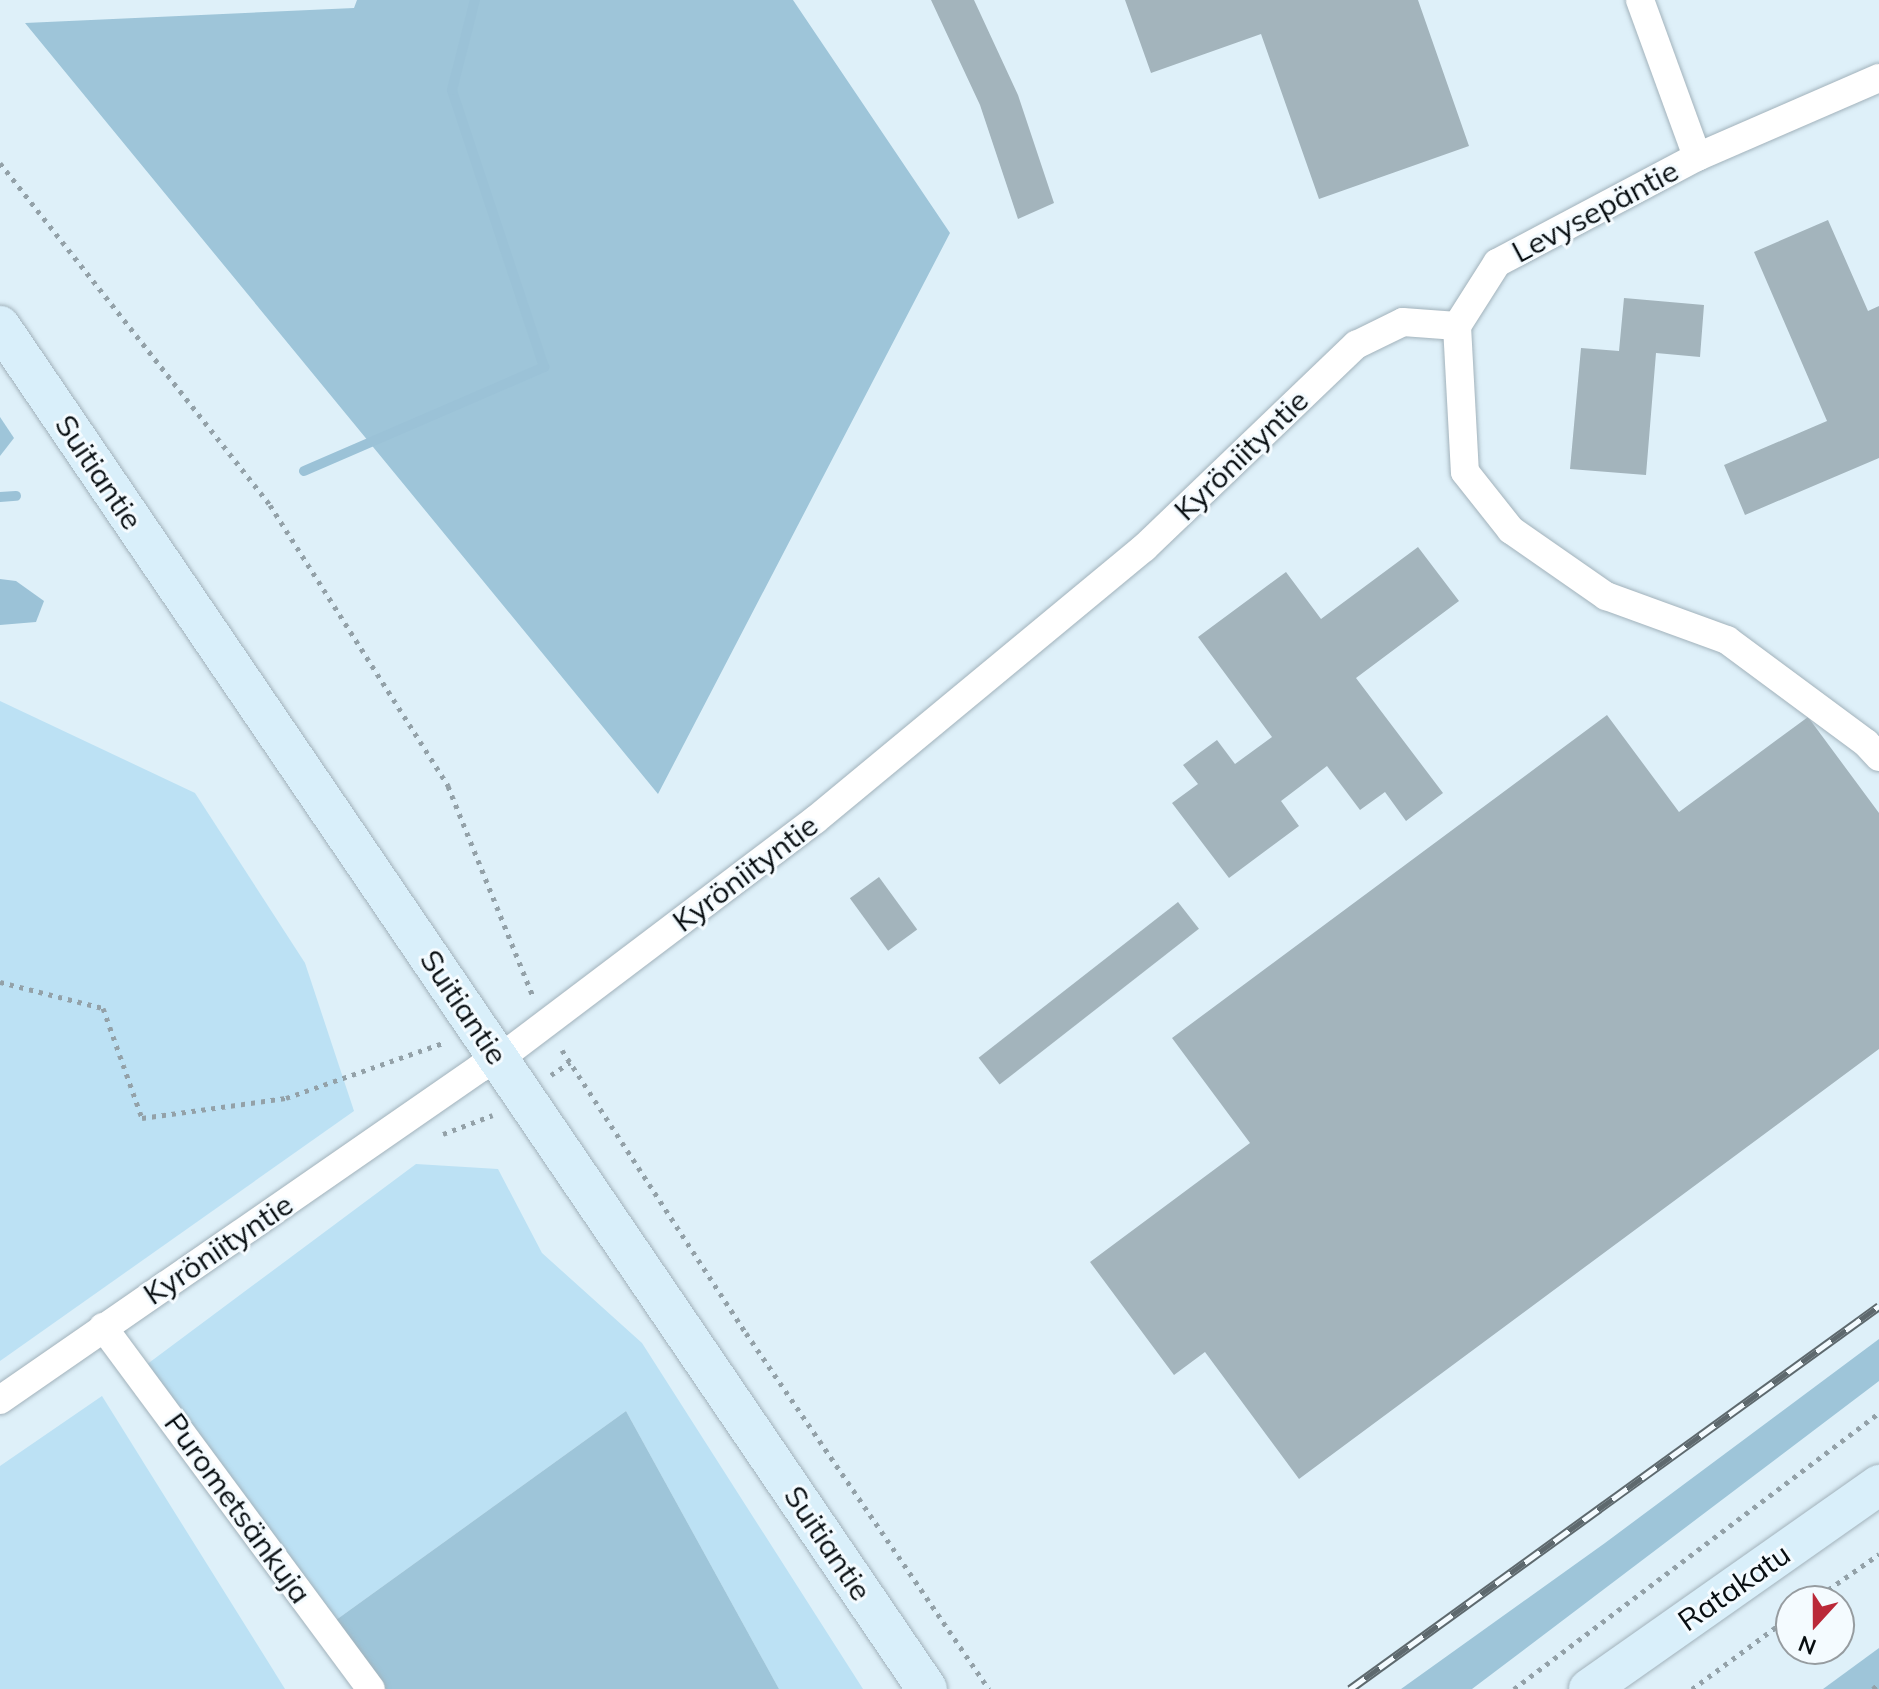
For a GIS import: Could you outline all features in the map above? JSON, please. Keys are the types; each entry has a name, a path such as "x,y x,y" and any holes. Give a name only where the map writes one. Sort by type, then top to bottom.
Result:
{"main road":[{"name":"Suitiantie","path":"0,326 927,1689"},
{"name":"Ratakatu","path":"1589,1689 1879,1485"}],"street":[{"path":"1640,0 1697,157"},
{"name":"Levysepäntie","path":"1457,326 1497,263 1697,157 1879,78"},
{"name":"Kyröniityntie","path":"0,1400 480,1068 499,1059 815,820 1144,548 1356,345 1403,322 1457,326"},
{"path":"1457,326 1465,472 1511,530 1606,596 1727,640 1866,743 1879,757"},
{"name":"Purometsänkuja","path":"103,1327 371,1689"}],"path":[{"path":"0,163 270,505 287,531 448,786 545,1024 746,1333 989,1689"},
{"path":"0,982 103,1008 142,1118 286,1098 441,1042"},
{"path":"1514,1689 1879,1413"},
{"path":"1835,1585 1879,1554"},
{"path":"1692,1689 1775,1628"},
{"path":"1873,1689 1879,1683"}],"shaded area":[{"path":"357,0 793,0 950,233 658,794 25,23 354,8"},
{"path":"0,417 14,438 0,456"},
{"path":"0,579 16,581 44,601 36,622 0,625"},
{"path":"0,701 195,793 305,963 354,1111 0,1361"},
{"path":"416,1164 498,1169 542,1253 642,1343 863,1689 779,1689 626,1411 336,1620 146,1365"},
{"path":"1879,1339 1879,1381 1472,1689 1401,1689 1605,1543"},
{"path":"102,1396 285,1689 0,1689 0,1466"},
{"path":"626,1411 779,1689 376,1689 336,1620"},
{"path":"1879,1648 1879,1689 1823,1689"}],"building":[{"path":"931,0 974,0 1018,95 1054,203 1018,219 980,105"},
{"path":"1125,0 1418,0 1469,146 1319,199 1261,34 1151,73"},
{"path":"1828,220 1868,311 1879,306 1879,458 1745,515 1724,465 1827,421 1754,252"},
{"path":"1624,298 1704,305 1700,357 1656,353 1646,475 1570,469 1581,348 1619,351"},
{"path":"1418,547 1459,601 1356,678 1443,793 1406,821 1385,792 1360,810 1327,766 1281,801 1299,826 1229,878 1172,803 1198,784 1183,765 1217,740 1235,764 1272,737 1198,637 1286,572 1321,619"},
{"path":"1607,715 1679,812 1808,717 1879,813 1879,1049 1299,1479 1205,1352 1174,1375 1090,1262 1250,1143 1172,1038"},
{"path":"879,877 917,930 888,951 850,898"},
{"path":"1178,902 1199,929 1000,1085 979,1058"}],"waterway":[{"path":"304,471 544,367 452,90 475,0"},
{"path":"0,497 16,496"}],"railway":[{"path":"1350,1689 1879,1306"}]}
